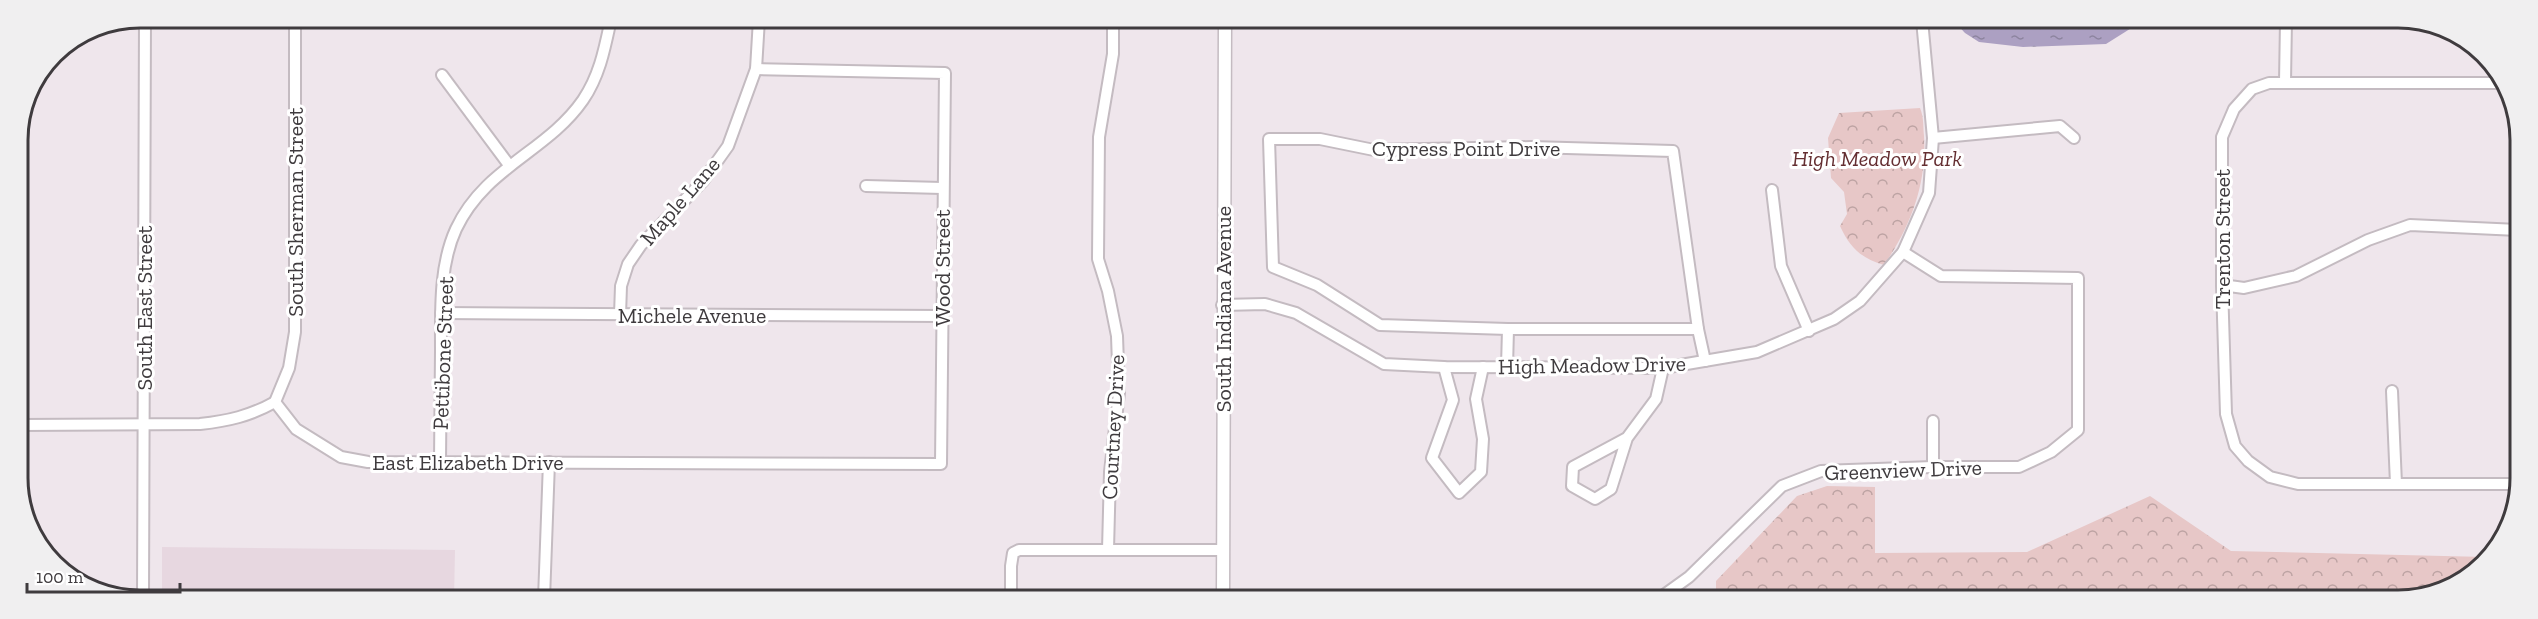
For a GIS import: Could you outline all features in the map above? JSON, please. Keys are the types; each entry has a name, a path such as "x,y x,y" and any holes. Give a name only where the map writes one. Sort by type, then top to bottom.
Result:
{"main road":[{"name":"South Indiana Avenue","path":"1222,590 1225,29"}],"street":[{"name":"High Meadow Drive","path":"1222,305 1265,304 1296,313 1384,364 1444,367 1663,368 1757,352 1834,319 1860,301 1903,252 1929,193 1933,138 1923,28"},
{"path":"2285,82 2286,28"},
{"name":"South East Street","path":"143,590 145,29"},
{"name":"South Sherman Street","path":"275,402 289,368 295,332 295,29"},
{"name":"Pettibone Street","path":"440,461 441,313 447,256 456,229 487,184 556,130 583,100 601,66 609,29"},
{"name":"Maple Lane","path":"620,315 621,286 628,264 641,245 703,182 728,146 756,69 758,29"},
{"name":"Courtney Drive","path":"1108,550 1110,472 1119,393 1117,336 1108,291 1098,259 1099,137 1113,54 1113,29"},
{"name":"Wood Street","path":"756,69 945,73 942,188 941,464"},
{"path":"442,75 509,165"},
{"name":"Trenton Street","path":"2396,484 2298,484 2270,477 2248,461 2235,446 2226,414 2222,285 2222,137 2234,109 2252,89 2269,83 2494,83"},
{"path":"1933,138 2060,126 2074,138"},
{"name":"Cypress Point Drive","path":"1269,139 1320,139 1374,150 1531,147 1673,151 1698,329 1508,329 1380,325 1317,285 1273,267 1269,139"},
{"path":"866,186 942,188"},
{"path":"1772,190 1781,266 1809,331"},
{"path":"2222,285 2244,288 2296,276 2368,240 2410,225 2510,230"},
{"name":"Greenview Drive","path":"1671,590 1689,577 1782,486 1821,471 2019,466 2051,453 2078,430 2078,278 1941,276 1903,252"},
{"name":"Michele Avenue","path":"441,313 942,316"},
{"path":"1507,367 1508,329"},
{"path":"1698,329 1705,361"},
{"path":"1444,367 1454,400 1432,458 1459,494 1481,472 1483,439 1476,399 1483,367"},
{"path":"1627,438 1573,467 1572,486 1595,499 1611,489 1627,438 1656,399 1663,368"},
{"path":"2392,391 2396,484 2510,484"},
{"path":"28,425 227,422 254,414 275,402"},
{"name":"East Elizabeth Drive","path":"275,402 296,429 341,457 368,462 941,464"},
{"path":"1933,421 1933,467"},
{"path":"544,590 549,462"},
{"path":"1011,590 1013,553 1019,550 1223,550"}],"shaded area":[{"path":"162,547 455,550 454,590 162,590"}],"green space":[{"name":"High Meadow Park","path":"1920,108 1924,153 1920,187 1902,235 1884,265 1857,251 1840,226 1847,214 1844,192 1831,178 1828,138 1839,113"},
{"path":"1827,486 1875,487 1875,553 2027,552 2150,496 2231,551 2477,557 2460,572 2440,582 2412,590 1716,590 1716,581 1797,496"}],"water":[{"path":"1961,28 2131,28 2106,44 2023,47 1979,42"}]}
